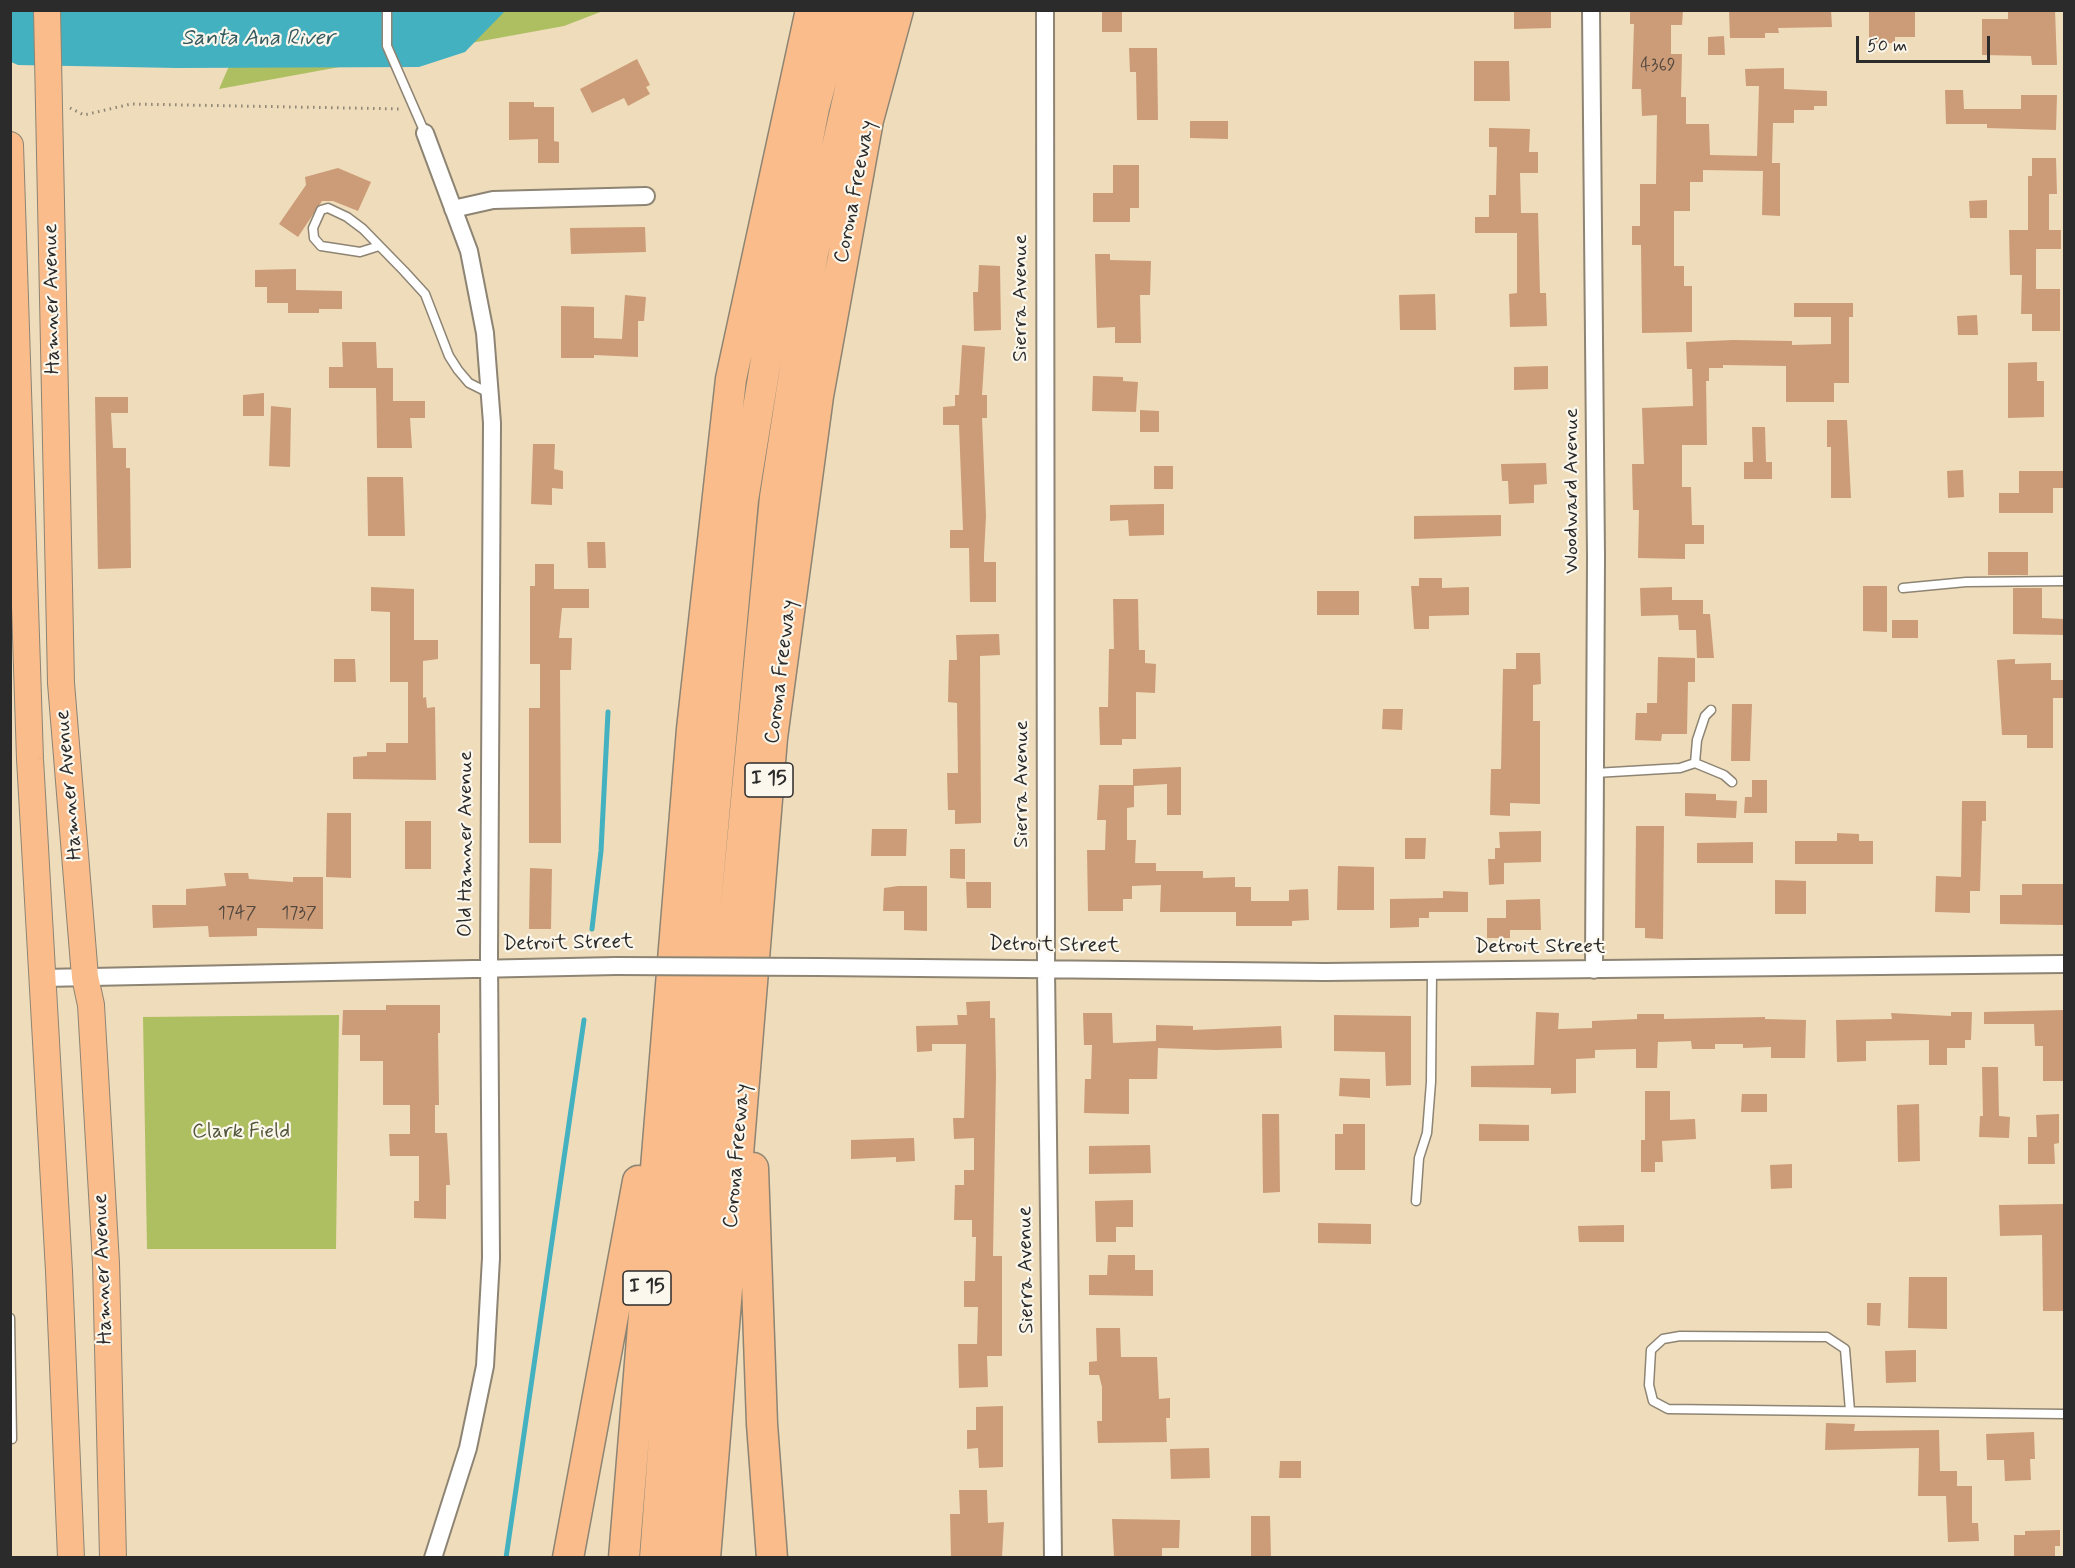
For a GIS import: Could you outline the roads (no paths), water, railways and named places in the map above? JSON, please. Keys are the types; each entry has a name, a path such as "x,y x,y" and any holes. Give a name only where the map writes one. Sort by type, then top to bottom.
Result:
{"highway":[{"name":"I 15","path":"624,1557 692,729 731,379 811,10"},
{"path":"655,1557 694,1035 743,500 782,271 814,108 840,10"},
{"path":"680,1557 726,1010 775,497 813,253 868,10"},
{"name":"Corona Freeway","path":"705,1557 772,738 818,396 868,120 898,10"},
{"path":"568,1557 669,1019"},
{"path":"748,1026 762,1424 772,1557"}],"main road":[{"name":"Hamner Avenue","path":"47,10 56,109 62,683 85,977 91,1005 106,1263 113,1557"},
{"name":"Hamner Avenue","path":"10,145 30,759 44,978 71,1557"}],"street":[{"name":"Sierra Avenue","path":"1045,10 1046,968 1053,1557"},
{"name":"Woodward Avenue","path":"1591,10 1596,558 1594,970"},
{"name":"Old Hamner Avenue","path":"425,133 469,251 485,333 492,447 489,968 492,1213 485,1366 468,1448 433,1557"},
{"path":"453,209 494,200 646,195"},
{"name":"Detroit Street","path":"44,978 616,966 1432,972 2064,964"}],"lane":[{"path":"387,10 387,46 425,133"},
{"path":"379,246 360,252 321,246 314,238 313,228 316,218 321,210 328,208 336,210 363,229 425,294 449,356 458,370 470,382 490,393"},
{"path":"1903,588 1966,582 2064,581"},
{"path":"1695,763 1697,740 1705,716 1711,710"},
{"path":"1595,773 1680,768 1695,763 1724,775 1732,782"},
{"path":"1416,1201 1419,1158 1427,1133 1431,1082 1432,972"},
{"path":"10,1318 12,1439"},
{"path":"1850,1411 1845,1349 1827,1337 1680,1336 1663,1339 1651,1350 1649,1385 1653,1401 1668,1409 1850,1411 2064,1413"}],"water":[{"name":"Santa Ana River","path":"11,11 505,11 465,52 419,67 177,68 18,65 11,62"}],"waterway":[{"path":"592,929 601,851 608,712"},
{"path":"506,1558 584,1020"}],"park label":[{"name":"Clark Field","path":"241,1133"}]}
